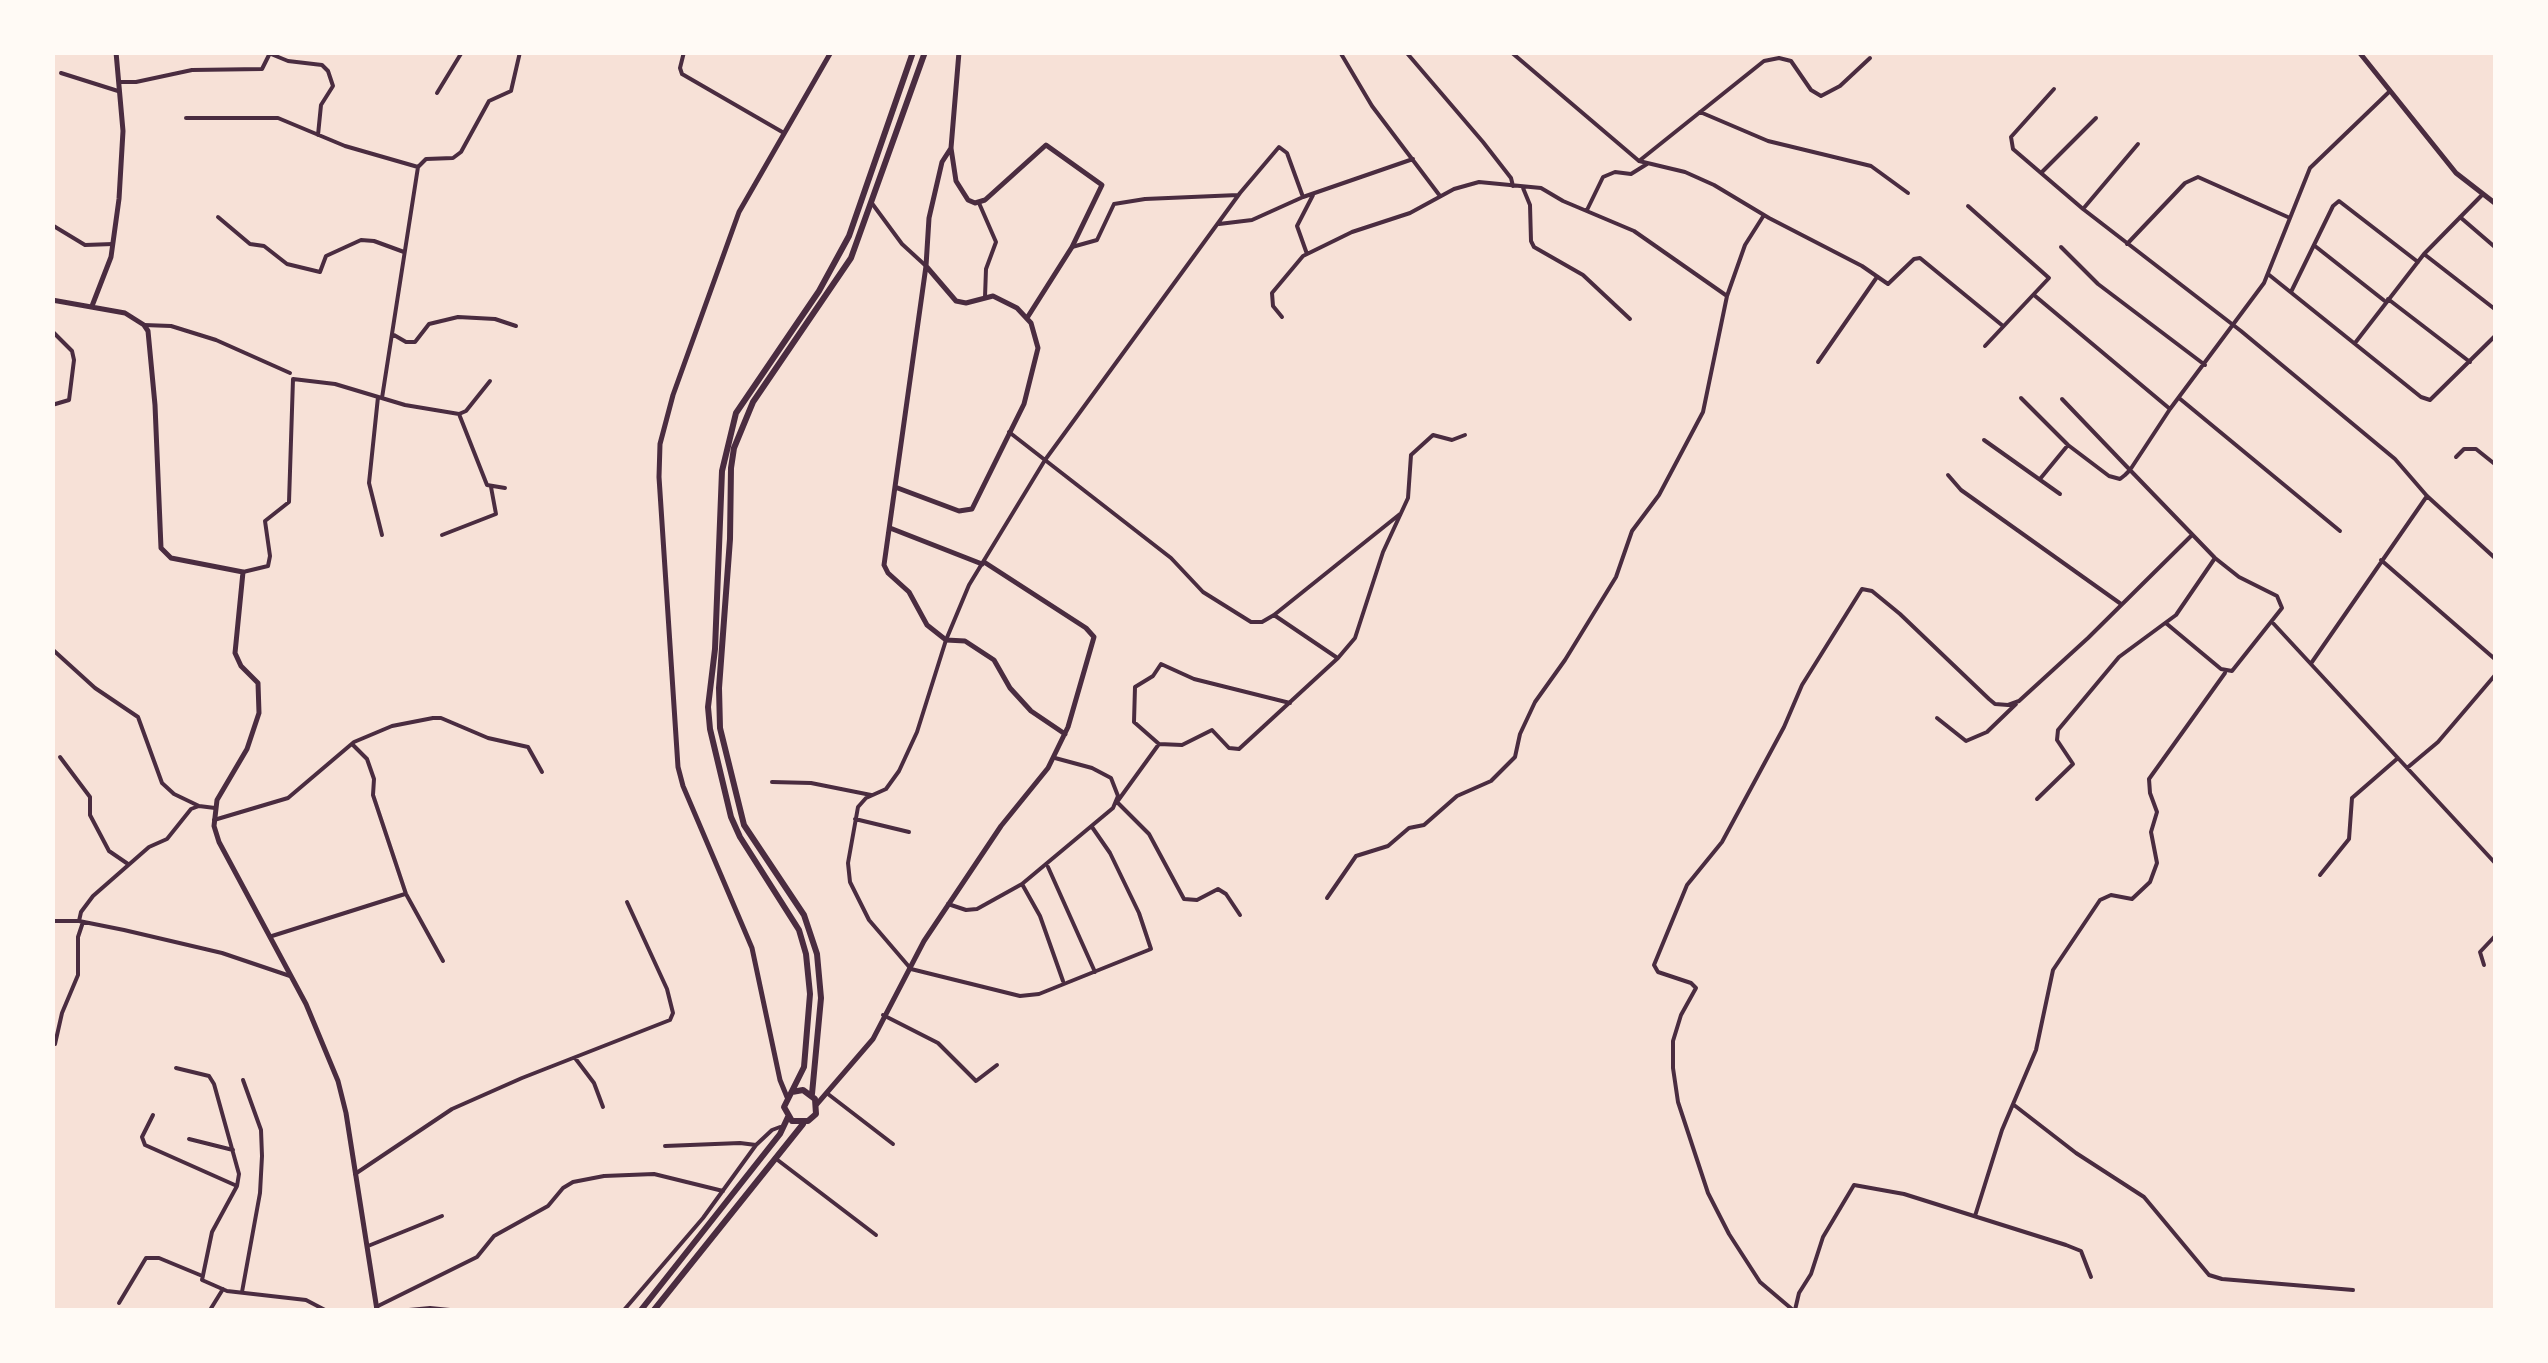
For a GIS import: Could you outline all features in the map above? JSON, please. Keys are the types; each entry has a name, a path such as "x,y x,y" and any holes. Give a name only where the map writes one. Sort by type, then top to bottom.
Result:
{"highway":[{"path":"641,1310 785,1126 788,1117 784,1107 803,1073 809,1030 806,954 799,930 746,848 731,817 710,729 722,471 736,412 820,291 849,236 913,52"},
{"path":"812,1095 821,998 817,954 804,915 744,825 720,728 734,448 746,415 851,258 925,52"},
{"path":"654,1310 775,1158 812,1118 817,1104 812,1095 803,1090 790,1095"},
{"path":"788,1117 804,1123"}],"street":[{"path":"92,306 107,272 113,244 123,143 116,52"},
{"path":"119,82 192,70 262,69 270,52 288,61 322,64 333,86 322,105 318,134"},
{"path":"438,93 462,52"},
{"path":"382,535 369,483 418,167 426,159 453,158 462,152 489,101 511,91 520,52"},
{"path":"684,52 682,74 784,132"},
{"path":"790,1095 780,1080 752,948 678,767 658,501 660,444 673,394 739,212 831,52"},
{"path":"959,52 951,148 959,189 968,200 978,203 996,242 986,270 985,297"},
{"path":"1340,52 1372,106 1440,196"},
{"path":"1346,60 1353,52"},
{"path":"1406,52 1495,157 1513,186"},
{"path":"1510,52 1639,161 1698,177 1890,284 1914,259 1920,258 2003,326"},
{"path":"2358,52 2439,153 2496,204"},
{"path":"1639,161 1764,60 1791,61 1810,90 1821,96 1840,86 1870,58"},
{"path":"60,72 118,91"},
{"path":"2054,89 2010,140 2013,149 2396,459 2427,496 2496,559"},
{"path":"2021,398 2068,444 2114,479 2120,479 2268,274 2316,160 2390,92"},
{"path":"1698,112 1768,140 1871,166 1908,193"},
{"path":"186,118 282,118 418,167"},
{"path":"2042,172 2096,118"},
{"path":"2083,209 2138,144"},
{"path":"978,203 1048,145 1102,185 1072,246 1027,318"},
{"path":"951,148 934,188 886,570 909,592 920,617 946,640 965,641 994,660 1010,688 1031,711 1066,734"},
{"path":"1092,827 1110,853 1151,946 1140,955 1039,994 1020,996 911,969 869,920 850,882 848,864 858,807 889,786 906,757 969,584 1045,460 1239,195 1278,148 1287,153 1303,197"},
{"path":"1219,224 1252,220 1303,197 1413,159"},
{"path":"1587,210 1603,177 1615,172 1631,174 1647,164"},
{"path":"2127,244 2185,183 2198,176 2290,218"},
{"path":"1282,317 1273,306 1272,292 1295,262 1372,224 1410,214 1440,196 1479,182 1541,188 1649,239 1726,296"},
{"path":"1523,188 1530,205 1534,247 1583,275 1630,319"},
{"path":"1307,254 1297,226 1314,193"},
{"path":"2355,343 2424,254 2482,194"},
{"path":"1072,246 1097,240 1114,204 1239,195"},
{"path":"2290,292 2339,201 2418,262"},
{"path":"871,202 902,244 956,300 966,303 985,297 1006,302 1027,318 1037,340 1024,404 968,512 894,487"},
{"path":"1968,206 2048,276 2048,281 1985,346"},
{"path":"1327,898 1356,856 1388,846 1409,828 1424,825 1457,796 1491,781 1515,758 1520,734 1535,702 1616,577 1632,531 1659,496 1703,412 1726,296 1745,246 1764,215"},
{"path":"218,217 250,244 264,246 287,264 320,272 326,256 361,240 374,240 404,252"},
{"path":"2460,217 2496,248"},
{"path":"52,225 85,245 113,244"},
{"path":"2314,246 2470,362"},
{"path":"2062,248 2098,284 2206,365"},
{"path":"2424,254 2496,310"},
{"path":"2268,274 2430,400 2496,336"},
{"path":"1818,362 1878,277"},
{"path":"2034,295 2170,409"},
{"path":"52,300 125,313 144,324 172,326 216,340 290,373"},
{"path":"394,335 415,342 429,324 458,317 495,319 516,326"},
{"path":"144,324 155,405 161,548 172,558 243,572 268,566 265,521 290,500 292,378 335,384 380,398 459,414 466,411 490,381"},
{"path":"52,331 72,351 74,360 70,400 52,405"},
{"path":"2179,398 2340,531"},
{"path":"1975,1216 2002,1130 2036,1050 2053,970 2100,900 2111,895 2132,899 2150,882 2157,863 2151,832 2158,812 2150,793 2150,779 2226,672 2238,666 2282,608 2279,599 2239,577 2191,536 2062,399"},
{"path":"442,535 496,514 491,487 459,414"},
{"path":"1008,432 1171,558 1203,592 1240,618 1257,622 1274,615 1400,514"},
{"path":"1290,703 1194,679 1160,664 1152,676 1135,687 1132,715 1137,726 1159,744 1182,745 1212,730 1235,751 1290,703 1338,658 1355,638 1383,552 1408,498 1413,452 1433,435 1452,440 1465,435"},
{"path":"1984,440 2060,494"},
{"path":"2040,479 2068,444"},
{"path":"2456,457 2464,449 2476,448 2496,465"},
{"path":"1948,475 1961,490 2121,604"},
{"path":"491,487 505,488"},
{"path":"2312,662 2427,496"},
{"path":"817,1104 873,1038 948,904 1001,826 1055,758 1066,734 1094,636 984,563 890,528"},
{"path":"1937,718 1963,740 1987,732 2191,536"},
{"path":"2037,799 2073,764 2057,740 2058,730 2119,657 2167,624 2215,558"},
{"path":"2381,560 2496,660"},
{"path":"243,572 235,653 241,666 258,683 260,713 247,749 214,808 214,820 219,842 293,977 338,1081 377,1309 477,1256 494,1236 548,1206 573,1182 654,1174 723,1191"},
{"path":"2019,701 1996,704 1900,614 1872,591 1862,589 1802,685 1718,848 1687,885 1654,964 1656,971 1696,988 1676,1027 1672,1068 1678,1102 1708,1192 1751,1270 1794,1310 1822,1237 1852,1186 1904,1194 2079,1250 2091,1277"},
{"path":"1274,615 1338,658"},
{"path":"2272,622 2496,864"},
{"path":"2167,624 2226,672"},
{"path":"52,649 95,688 138,718 158,778 174,794 199,806"},
{"path":"2407,768 2438,742 2496,674"},
{"path":"214,820 288,798 351,743 401,724 442,718 488,738 528,747 542,772"},
{"path":"351,743 367,759 374,779 372,791 406,894 443,961"},
{"path":"948,904 976,909 1022,884 1118,802 1159,744"},
{"path":"60,757 90,796 90,814 108,851 128,864"},
{"path":"1055,758 1112,778 1118,802 1149,834 1184,899 1197,900 1218,889 1226,894 1240,916"},
{"path":"2320,875 2349,839 2352,798 2398,758"},
{"path":"772,782 811,783 872,795"},
{"path":"55,1044 62,1013 78,975 81,912 92,896 128,864 167,838 191,808 214,808"},
{"path":"855,818 909,832"},
{"path":"1047,865 1095,972"},
{"path":"1022,884 1040,916 1063,982"},
{"path":"272,936 406,894"},
{"path":"356,1174 452,1109 658,1027 672,1017 672,1003 654,957 626,902"},
{"path":"52,921 81,922 222,953 293,977"},
{"path":"2484,965 2480,952 2496,935"},
{"path":"884,1015 938,1043 976,1081 997,1065"},
{"path":"575,1058 594,1083 603,1107"},
{"path":"176,1068 211,1078 239,1174 237,1186 212,1232 201,1275 204,1282 222,1289 302,1299 325,1310"},
{"path":"242,1292 259,1200 262,1156 260,1130 243,1080"},
{"path":"828,1094 893,1144"},
{"path":"2014,1105 2076,1153 2144,1197 2208,1275 2304,1288 2353,1290"},
{"path":"153,1115 142,1137 145,1145 237,1186"},
{"path":"624,1310 756,1145 775,1128 785,1126"},
{"path":"189,1139 233,1150"},
{"path":"665,1146 756,1145"},
{"path":"775,1158 876,1235"},
{"path":"368,1246 442,1216"},
{"path":"119,1303 146,1258 163,1260 201,1275"},
{"path":"210,1310 222,1289"},
{"path":"410,1310 450,1310"}]}
